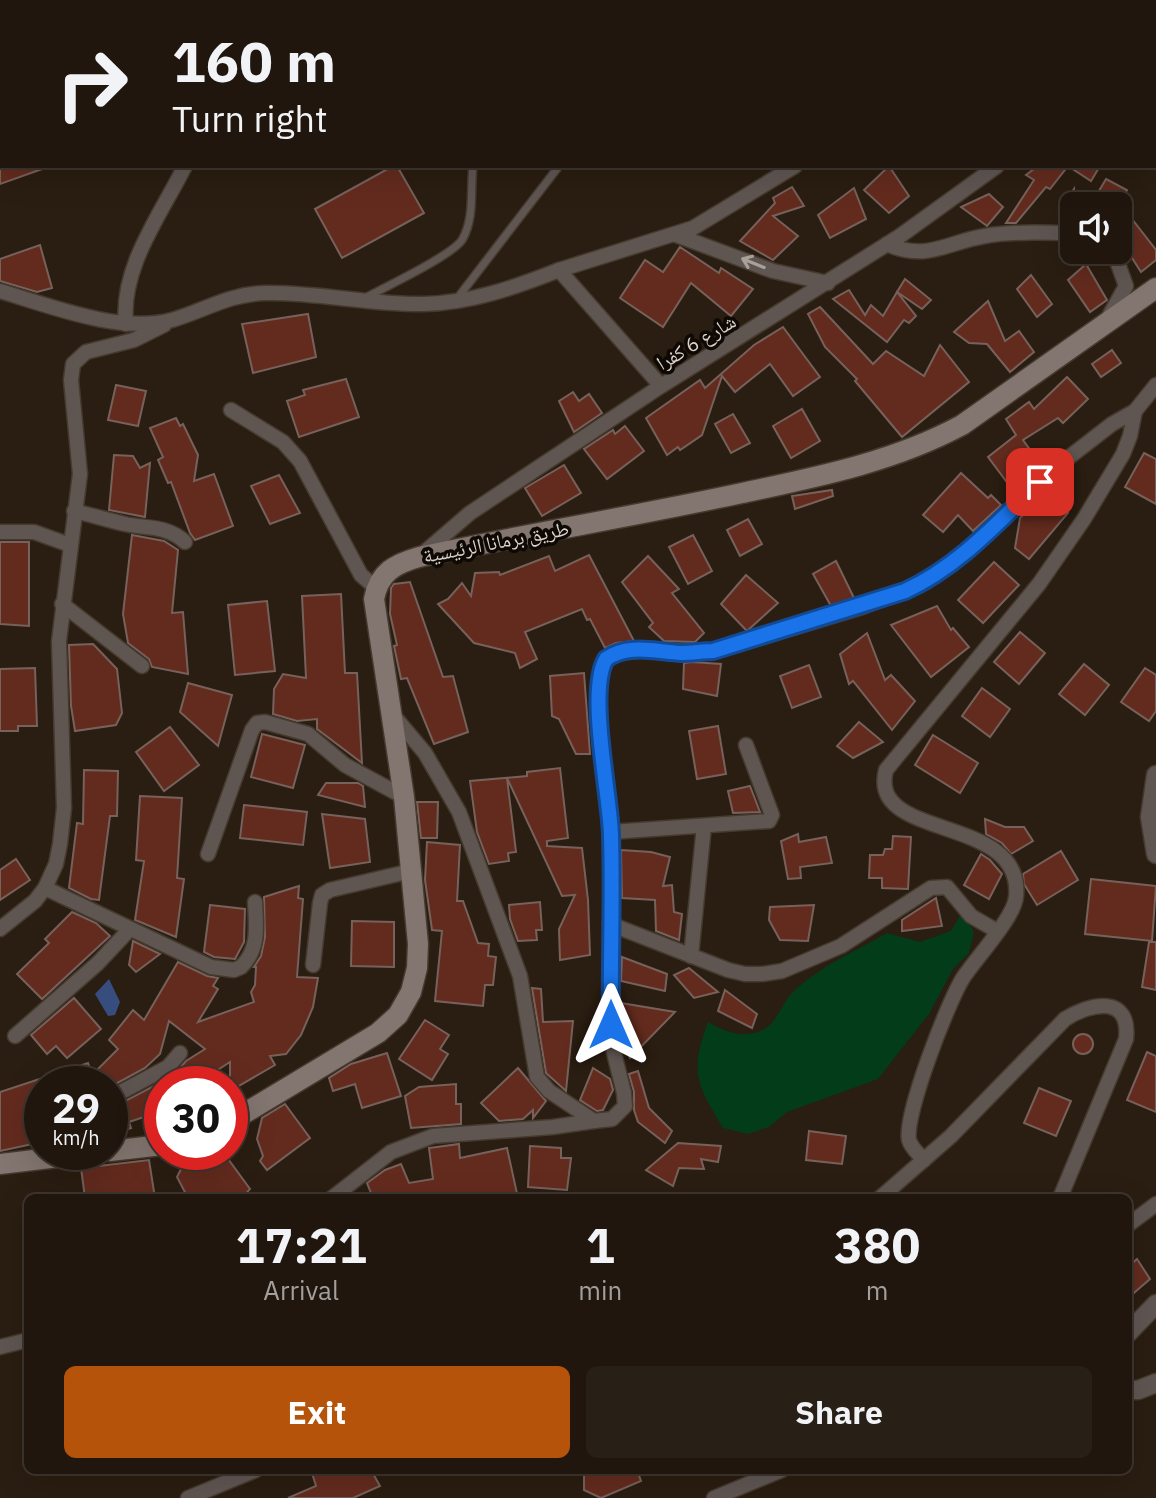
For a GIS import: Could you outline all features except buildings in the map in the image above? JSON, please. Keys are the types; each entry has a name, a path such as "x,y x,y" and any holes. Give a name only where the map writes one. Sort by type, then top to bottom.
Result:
{"main road":[{"name":"طريق برمانا الرئيسية","path":"376,588 387,571 419,557 753,491 899,454 929,443 962,425 1156,288"},
{"path":"248,1111 378,1033 398,1015 411,992 417,968 418,944 404,797 375,610 376,588"},
{"path":"0,1164 24,1160"}],"street":[{"path":"126,324 125,301 132,272 184,168"},
{"path":"0,929 35,901 45,888 56,864 64,808 59,670 62,604 79,490 80,456 71,380 73,364 86,352 134,340 221,300 253,294 423,304 455,301 505,290 559,270 676,235 726,209 792,168"},
{"name":"شارع 6 كفرا","path":"419,557 470,513 661,386 828,283 994,168"},
{"path":"887,244 907,252 921,253 983,236 1011,232 1060,234"},
{"path":"676,235 773,271 828,283"},
{"path":"1107,320 1126,286 1118,264"},
{"path":"559,270 661,386"},
{"path":"0,291 59,309 126,324 173,320"},
{"path":"337,1194 373,1163 420,1140 462,1132 553,1127 612,1119 625,1106 612,1041 611,832 600,719 601,674 604,662 610,656 652,649 681,653 713,651 862,607 926,582 964,553 1059,465 1102,431 1135,411 1156,385"},
{"path":"231,410 283,442 300,461 361,575 376,588"},
{"path":"924,1160 912,1146 909,1132 930,1054 943,1018 962,981 1007,919 1017,894 1010,867 986,844 896,809 886,791 884,776 949,691 1039,584 1075,532 1123,454 1135,411"},
{"path":"74,511 128,525 157,527 170,531 185,542"},
{"path":"0,532 34,532 70,545"},
{"path":"62,604 142,666"},
{"path":"393,715 425,753 459,812 520,976 537,1077 549,1091 594,1121"},
{"path":"208,854 257,723 265,722 308,734 345,765 404,797"},
{"path":"611,832 763,823 771,819 746,745"},
{"path":"1156,775 1150,817 1156,854"},
{"path":"691,956 704,826"},
{"path":"313,965 320,903 324,894 411,871"},
{"path":"610,924 745,974 782,971 841,946 931,888 940,886 947,887 971,916 997,931"},
{"path":"45,888 211,967 234,970 245,963 254,945 255,902"},
{"path":"15,1036 98,963 129,930"},
{"path":"885,1194 951,1136 1065,1019 1088,1006 1111,1007 1124,1018 1126,1039 1062,1194"},
{"path":"128,1088 168,1067 180,1053"},
{"path":"1132,1222 1156,1204"},
{"path":"1132,1329 1156,1304"},
{"path":"0,1347 24,1341"},
{"path":"1132,1390 1156,1383"},
{"path":"188,1498 246,1474"},
{"path":"714,1498 772,1474"}],"lane":[{"path":"360,301 448,252 461,241 471,212 473,168"},
{"path":"455,301 557,168"}],"green space":[{"path":"962,912 974,932 969,953 953,969 929,1014 878,1079 787,1112 769,1127 748,1134 723,1128 699,1078 699,1054 708,1022 738,1034 759,1032 772,1023 792,993 838,960 887,933 920,942 951,931"}],"water":[{"path":"109,979 120,1002 115,1015 108,1016 95,994"}],"route":[{"path":"611,1025 611,832 600,719 601,674 606,659 618,653 652,649 681,653 713,651 862,607 905,591 926,582 948,566 1040,482"}]}
